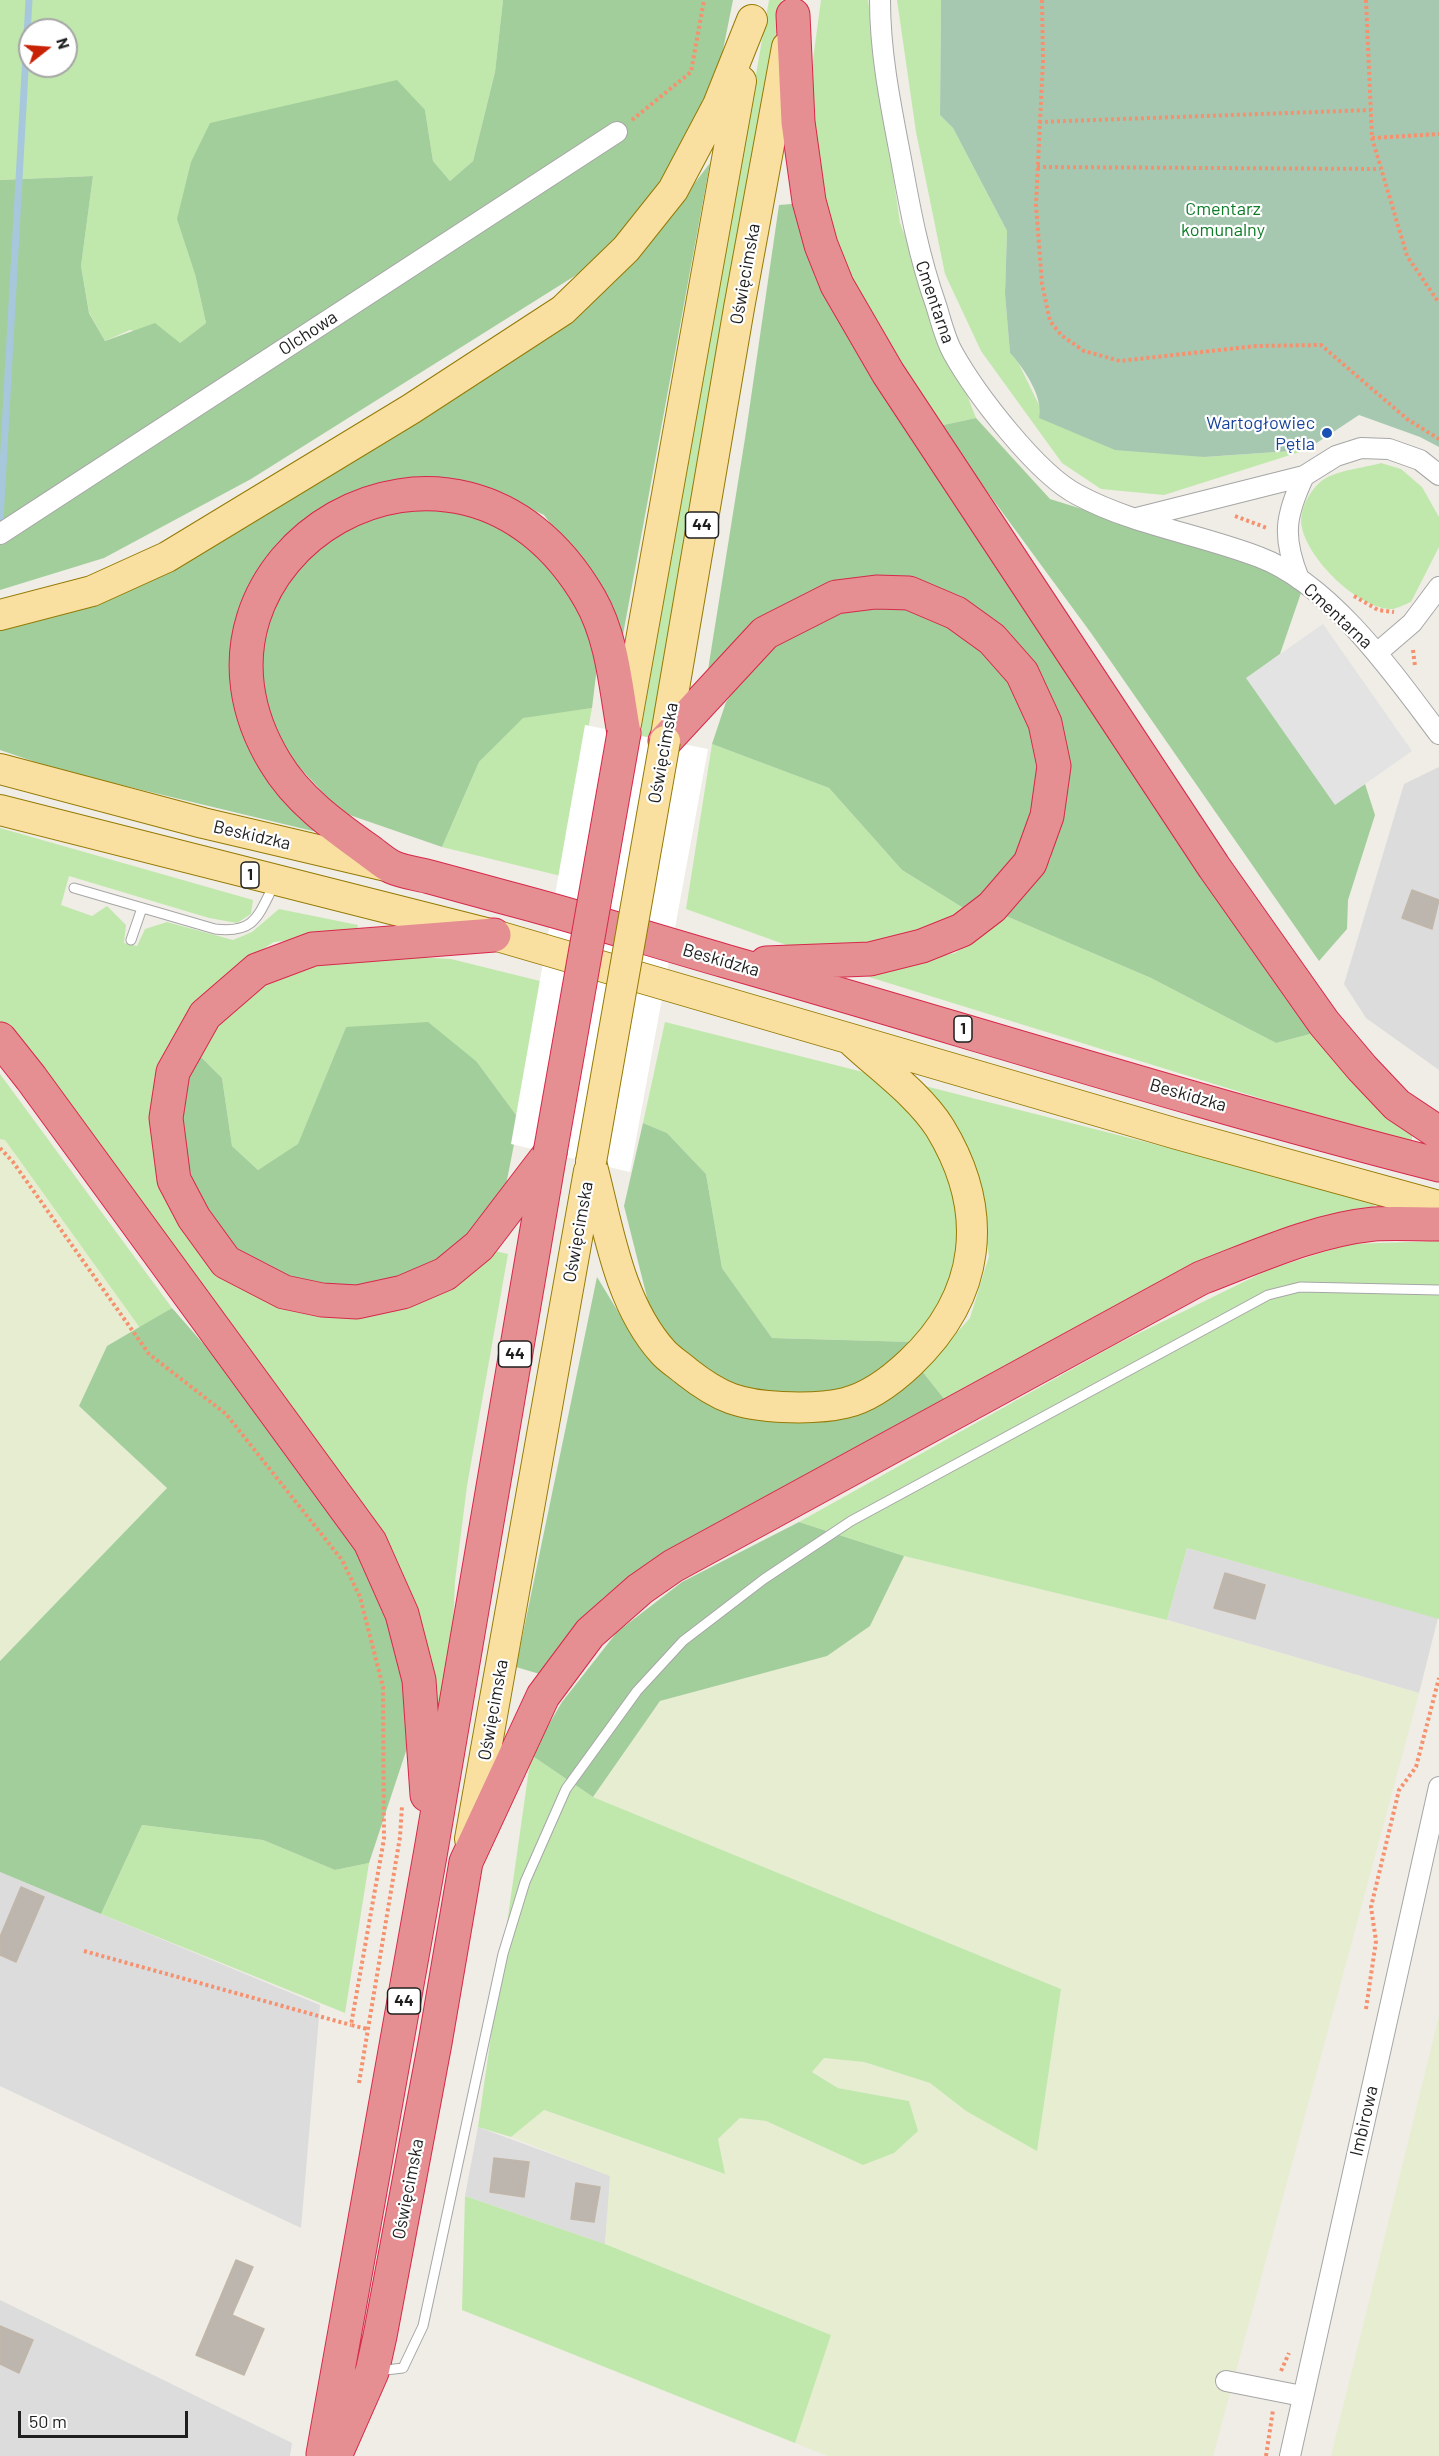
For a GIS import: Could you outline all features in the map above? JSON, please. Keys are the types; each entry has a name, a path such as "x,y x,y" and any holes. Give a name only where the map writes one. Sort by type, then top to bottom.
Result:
{"highway":[{"path":"795,7 798,122 809,201 821,245 837,285 888,373 1214,867 1324,1023 1397,1106 1439,1133"},
{"path":"392,867 339,829 303,798 284,777 266,747 248,696 248,648 258,602 276,572 305,540 334,517 365,504 410,492 455,495 495,508 529,527 563,557 593,604 607,640 624,733"},
{"path":"665,741 765,633 836,597 876,592 909,592 956,614 992,639 1022,673 1045,723 1054,766 1047,816 1030,863 992,907 962,930 922,946 870,959 738,964"},
{"name":"Oświęcimska","path":"322,2456 431,1850 624,733"},
{"name":"Beskidzka","path":"392,867 738,964 1355,1143 1439,1165"},
{"path":"494,935 313,949 257,970 205,1015 173,1072 166,1118 174,1180 194,1218 226,1262 284,1292 322,1300 357,1302 403,1292 445,1274 479,1246 550,1153"},
{"path":"0,1039 31,1078 370,1542 402,1614 419,1680 431,1850"},
{"path":"466,1862 543,1696 590,1634 640,1589 673,1566 1201,1278 1284,1246 1330,1233 1373,1224 1439,1224"},
{"name":"Oświęcimska","path":"335,2456 372,2372 434,2054 466,1862"}],"main road":[{"name":"Oświęcimska","path":"466,1862 665,741 737,320 795,7"},
{"name":"Oświęcimska","path":"624,733 754,10"},
{"path":"4,615 92,591 167,557 411,409 563,310 626,249 673,190 718,105 754,10"},
{"name":"Beskidzka","path":"8,771 203,823 392,867"},
{"name":"1","path":"3,811 494,935 1177,1134 1439,1206"},
{"path":"591,1162 618,1264 640,1322 663,1353 714,1393 754,1406 812,1408 847,1403 878,1389 896,1376 928,1346 946,1323 958,1301 968,1267 973,1231 965,1190 940,1129 923,1106 849,1038"}],"street":[{"name":"Cmentarna","path":"879,0 888,96 920,260 952,351 988,405 1027,454 1076,495 1137,518 1259,557 1299,579 1331,606 1377,653 1439,734"},
{"name":"Olchowa","path":"0,534 617,132"},
{"path":"1137,518 1304,476 1336,456 1361,448 1389,448 1420,460 1439,475"},
{"name":"Cmentarna","path":"1299,579 1289,554 1286,536 1288,516 1304,476"},
{"name":"Cmentarna","path":"1377,653 1412,623 1439,587"},
{"name":"Imbirowa","path":"1290,2456 1439,1786"},
{"path":"1226,2381 1302,2396"}],"lane":[{"path":"74,888 215,929 234,931 254,921 276,881"},
{"path":"131,940 141,908"},
{"path":"372,2372 403,2368 423,2326 503,1954 525,1882 566,1789 637,1691 683,1641 764,1579 851,1521 1268,1295 1300,1287 1439,1290"}],"path":[{"path":"617,132 691,72 704,0"},
{"path":"1042,0 1036,205 1042,284 1050,321 1061,335 1084,351 1120,361 1256,346 1321,345 1407,419 1439,439"},
{"path":"1366,0 1372,138 1407,256 1439,303"},
{"path":"1039,122 1371,110"},
{"path":"1372,138 1439,134"},
{"path":"1037,167 1380,169"},
{"path":"1413,646 1412,655 1416,672"},
{"path":"0,1148 13,1162 149,1354 226,1414 342,1560 360,1597 383,1688 384,1839 351,2025"},
{"path":"1376,1941 1371,1907 1399,1790 1416,1767 1439,1678"},
{"path":"358,2088 400,1837 402,1802"},
{"path":"84,1951 367,2029"}],"shaded area":[{"path":"1323,624 1412,751 1335,805 1246,678"},
{"path":"1439,767 1439,1070 1366,1018 1344,984 1404,784"},
{"path":"1187,1548 1438,1618 1419,1693 1167,1620"},
{"path":"0,1872 320,2005 301,2228 0,2086"},
{"path":"478,2127 611,2176 605,2244 465,2196"},
{"path":"0,2300 292,2443 290,2456 0,2456"}],"green space":[{"path":"0,0 503,0 495,72 473,161 450,181 433,161 425,110 195,274 206,323 180,343 130,330 105,341 89,312 81,266 93,176 0,180"},
{"path":"503,0 733,0 718,75 687,143 639,211 589,267 251,479 104,558 0,590 0,180 93,176 81,266 89,313 105,341 155,323 180,343 206,323 195,274 177,219 191,162 210,123 397,80 425,110 433,161 450,181 473,161 495,72"},
{"path":"769,0 782,0 651,739 640,736"},
{"path":"821,0 868,0 900,223 976,418 939,426 861,306 830,235 811,143 812,67"},
{"path":"897,0 941,0 940,115 953,128 1007,231 1005,294 1010,353 1018,362 1041,409 1204,457 1306,450 1164,495 1101,489 1062,463 981,351 945,274 916,132"},
{"name":"Cmentarz komunalny","path":"941,0 1439,0 1439,447 1420,437 1359,415 1306,450 1204,457 1115,450 1039,418 1040,410 1036,393 1027,375 1010,353 1005,294 1007,231 953,128 940,115"},
{"path":"710,163 622,640 599,587 544,515 479,484 414,480 348,498 274,554 240,711 321,833 59,770 0,750 0,625 64,611 652,239"},
{"path":"792,204 839,311 1314,1033 1276,1043 1151,978 1006,916 1050,860 1067,790 1033,675 903,580 707,676 779,205"},
{"path":"976,418 1050,499 1258,564 1302,590 1280,654 1247,678 1335,804 1365,784 1375,815 1348,900 1347,929 1319,961 1091,633 939,426"},
{"path":"1381,463 1401,469 1422,487 1439,517 1439,547 1411,602 1392,609 1362,600 1336,579 1324,567 1306,541 1301,521 1306,501 1323,480 1343,472"},
{"path":"453,503 551,558 599,650 592,708 523,718 479,762 442,847 341,812 276,742 256,672 262,616 291,571 346,520"},
{"path":"900,604 958,627 994,656 1033,722 1046,771 1032,838 973,914 902,870 829,788 712,744 726,702 758,658 804,624 848,605"},
{"path":"592,708 561,876 442,847 479,762 523,717"},
{"path":"712,744 829,788 902,870 973,914 885,946 792,947 686,909"},
{"path":"0,828 253,900 251,914 237,923 209,918 69,876 61,905 92,916 107,906 126,925 124,943 137,946 145,929 167,922 233,940 252,932 279,909 358,925 357,933 274,942 229,971 183,1019 157,1093 211,1262 245,1291 288,1307 491,1250 508,1254 467,1486 455,1581 452,1649 435,1739 425,1666 0,1031"},
{"path":"1006,916 1151,978 1276,1043 1314,1033 1413,1130 1411,1145 869,977 888,968 955,953"},
{"path":"381,955 451,959 544,982 519,1119 477,1062 346,1027 298,1145 258,1170 232,1146 222,1078 197,1053 216,1020 265,977 316,960"},
{"path":"428,1022 477,1062 519,1119 506,1185 473,1238 421,1272 357,1290 282,1279 226,1241 193,1184 178,1115 197,1053 222,1078 232,1146 258,1170 298,1144 346,1027"},
{"path":"665,1022 863,1072 906,1107 945,1163 960,1228 944,1304 913,1342 772,1338 722,1268 706,1174 667,1133 643,1123"},
{"path":"0,1074 172,1308 140,1328 5,1140 0,1139"},
{"path":"925,1086 1252,1169 1374,1205 1374,1215 1276,1230 945,1400 922,1371 970,1318 989,1256 975,1166"},
{"path":"643,1123 667,1133 706,1174 722,1268 772,1338 913,1342 867,1383 817,1397 763,1398 701,1370 653,1321 624,1206"},
{"path":"0,1139 5,1140 140,1328 107,1346 79,1406 167,1488 0,1661"},
{"path":"1439,1241 1439,1619 1187,1548 1167,1620 904,1556 799,1522 1117,1344 1270,1269 1349,1244"},
{"path":"597,1277 625,1323 738,1415 922,1371 945,1400 678,1544 603,1598 543,1675 516,1667"},
{"path":"172,1308 280,1431 360,1546 394,1621 414,1727 369,1863 335,1870 263,1840 142,1825 101,1914 0,1872 0,1661 167,1488 79,1406 107,1346"},
{"path":"799,1522 904,1556 870,1626 827,1656 660,1701 593,1797 531,1755 562,1702 617,1632 682,1582"},
{"path":"904,1556 1167,1620 1419,1693 1213,2456 828,2456 795,2443 831,2335 605,2244 610,2176 511,2137 543,2110 724,2174 718,2139 740,2118 766,2121 863,2165 909,2101 838,2088 812,2071 824,2058 864,2062 930,2083 966,2111 1037,2150 1061,1989 593,1797 660,1701 826,1656 870,1626"},
{"path":"531,1755 593,1797 1061,1989 1037,2151 966,2111 930,2083 864,2062 824,2058 812,2072 838,2088 909,2101 918,2131 894,2153 863,2165 766,2121 740,2118 718,2139 725,2174 544,2110 511,2137 478,2127"},
{"path":"142,1825 263,1840 335,1870 369,1863 345,2013 101,1914"},
{"path":"1439,2016 1439,2456 1331,2456"},
{"path":"465,2196 605,2244 831,2335 795,2443 462,2310"}],"pier":[{"path":"585,725 708,749 630,1172 511,1144"}],"building":[{"path":"1412,890 1439,900 1432,929 1402,918"},
{"path":"1225,1573 1265,1585 1255,1619 1214,1608"},
{"path":"21,1887 44,1897 16,1962 0,1955 0,1937"},
{"path":"494,2158 529,2162 524,2197 490,2192"},
{"path":"576,2183 600,2187 594,2222 571,2219"},
{"path":"236,2260 253,2267 232,2315 264,2329 244,2375 196,2355"},
{"path":"0,2326 33,2340 19,2373 0,2364"}],"waterway":[{"path":"0,520 29,0"}],"place":[{"name":"Wartogłowiec Pętla","path":"1327,433"}]}
